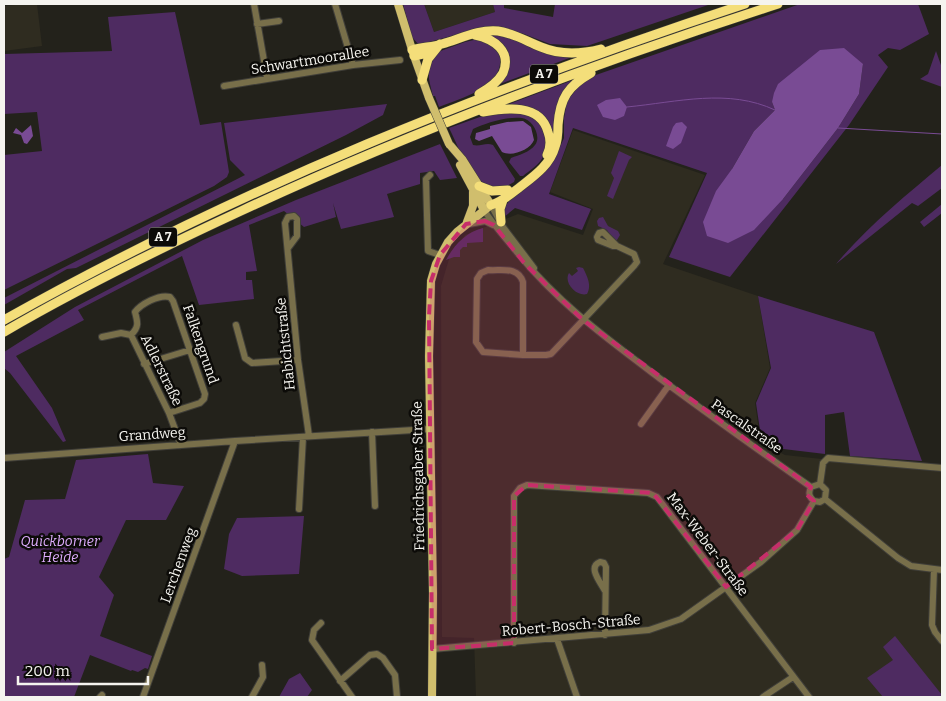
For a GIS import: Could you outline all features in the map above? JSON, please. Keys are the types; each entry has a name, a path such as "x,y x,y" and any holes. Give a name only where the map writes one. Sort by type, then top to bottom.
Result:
{"highway":[{"name":"A 7","path":"4,320 103,267 205,216 325,161 462,105 626,44 745,4"},
{"name":"A 7","path":"4,332 90,285 208,226 330,170 461,116 618,58 778,4"},
{"path":"413,53 486,31 506,32 542,48 561,52 587,51 617,44 626,44"},
{"path":"462,105 493,84 502,73 504,67 503,53 496,43 486,37 472,35"},
{"path":"422,80 428,59 440,44"},
{"path":"413,53 432,52"},
{"path":"488,207 503,200 534,176 550,159 557,142 560,109 568,91 582,78 618,58"},
{"path":"461,116 488,111 518,109 531,112 538,116 545,124 550,139 547,155 537,169 488,207"},
{"path":"476,188 492,192 508,190"},
{"path":"498,224 503,200"}],"main road":[{"path":"398,4 429,98 450,144 462,160 488,207"},
{"name":"Friedrichsgaber Straße","path":"466,224 473,206 476,188"},
{"name":"Friedrichsgaber Straße","path":"432,697 429,316 432,281 440,255 452,237 488,207"}],"street":[{"path":"254,4 268,78"},
{"path":"335,4 353,65"},
{"path":"257,24 279,21"},
{"name":"Schwartmoorallee","path":"224,86 353,65 400,60"},
{"path":"430,176 426,179 428,251 440,255"},
{"name":"Pascalstraße","path":"488,207 498,224 542,281 583,320 668,385 811,487"},
{"path":"466,224 485,221 498,224"},
{"path":"523,355 523,282 521,276 513,271 488,270 481,273 477,279 476,342 483,352 523,355 546,355 551,354 634,266 636,257 632,251 617,246"},
{"name":"Habichtstraße","path":"288,248 306,436"},
{"name":"Falkengrund","path":"130,335 137,329 138,325 134,312 138,308 161,296 166,295 170,297 205,394 204,399 200,403 169,413"},
{"path":"236,325 246,358 252,363 298,360"},
{"name":"Adlerstraße","path":"102,337 120,333 130,335 169,413 181,445"},
{"path":"144,364 190,350"},
{"path":"641,424 668,385"},
{"name":"Grandweg","path":"4,458 235,440 430,429"},
{"path":"372,432 375,506"},
{"path":"299,509 306,436"},
{"name":"Lerchenweg","path":"143,697 235,440"},
{"path":"820,484 823,463 828,458 942,468"},
{"path":"820,484 815,484 811,487 809,492 810,498 814,502 820,502 825,499"},
{"path":"820,484 826,490 825,499"},
{"name":"Max-Weber-Straße","path":"514,643 514,496 520,488 527,485 653,494 809,697"},
{"path":"825,499 895,556 912,566 942,570"},
{"name":"Robert-Bosch-Straße","path":"432,649 649,630 681,620 761,562 790,537 797,530 814,502"},
{"path":"934,570 932,625 942,641"},
{"path":"605,635 606,591"},
{"path":"320,623 314,630 312,640 352,697"},
{"path":"557,639 577,697"},
{"path":"340,681 370,655 377,654 383,658 396,675 397,697"},
{"path":"252,697 262,677 262,665"},
{"path":"763,697 793,677"}],"highlighted area":[{"path":"485,221 494,225 525,264 583,320 811,487 807,495 814,501 797,530 726,587 653,493 527,485 514,496 514,643 432,649 429,316 431,281 440,255 466,224"}],"shaded area":[{"path":"37,4 42,46 4,51 4,6"},
{"path":"424,4 493,4 495,12 434,32"},
{"path":"844,48 863,64 859,94 838,128 783,199 754,230 728,243 707,236 703,222 716,191 732,169 754,131 775,110 772,102 778,84 820,50"},
{"path":"620,98 627,107 624,116 615,120 603,117 597,105 606,100"},
{"path":"523,121 531,127 534,140 529,147 520,152 511,154 502,152 492,136 479,141 475,139 476,133 490,129 490,126"},
{"path":"682,122 687,127 681,143 673,149 666,146 673,127 676,123"},
{"path":"31,125 33,136 27,144 24,143 21,135 13,133 16,128 22,133"},
{"path":"573,130 705,175 663,264 758,296 770,368 755,403 760,438 771,448 785,455 942,472 942,697 476,697 474,638 442,637 441,286 449,259 465,235 518,214 583,235 593,209 550,192"}],"green space":[{"path":"403,4 424,4 434,32 495,12 493,4 504,4 504,8 553,17 555,4 711,4 587,46 550,44 524,34 496,27 477,29 418,44 412,37"},
{"path":"800,4 918,4 929,34 900,50 888,48 878,55 888,67 849,125 730,277 669,257 707,173 573,128 549,194 591,209 582,230 515,208 503,218 503,209 510,200 541,175 553,162 564,138 564,118 567,101 579,86 593,76","holes":["863,64 859,94 838,128 783,199 732,169 754,131 775,110 772,102"]},
{"path":"175,12 200,125 221,122 229,172 227,177 214,186 4,290 4,155 42,151 37,112 4,114 4,54 112,51 108,17"},
{"path":"493,33 511,38 549,54 572,57 495,86 507,56 480,34"},
{"path":"478,39 485,40 499,52 500,64 497,74 491,82 482,88 439,107 435,96 433,96 429,79 430,65 435,53"},
{"path":"936,51 942,68 942,87 920,79 928,74"},
{"path":"573,80 554,144 546,120 504,106"},
{"path":"387,104 383,115 346,135 76,268 67,269 4,305 4,298 245,175 230,160 224,123"},
{"path":"515,112 529,115 540,124 546,143 541,160 523,176 520,176 509,162 511,158 530,150 537,141 535,128 529,121 522,118 503,119 473,129 470,137 473,145 493,145 515,179 514,182 501,188 490,187 481,182 472,173 449,128 491,113"},
{"path":"440,144 457,178 440,180 434,171 420,173 420,184 387,194 394,217 341,229 333,203 336,217 304,227 284,211 249,225 257,271 246,272 246,280 252,280 254,299 199,305 182,256 78,310 84,320 16,356 52,408 66,441 63,442 10,373 4,368 4,352 75,307 203,240 296,200"},
{"path":"619,151 632,157 613,199 607,196 614,178 611,173"},
{"path":"942,165 942,188 918,206 912,203 836,264 873,225"},
{"path":"942,204 942,213 924,227 920,222"},
{"path":"603,217 608,226 618,231 620,235 617,240 614,241 607,230 598,226 597,221"},
{"path":"483,228 483,242 467,243 467,247 463,247 460,250 460,257 446,260 461,240"},
{"path":"576,268 583,268 588,281 587,294 575,291 569,285 569,273 572,276 578,271"},
{"path":"758,296 874,332 922,461 850,456 844,412 825,415 825,454 775,448 761,437 756,403 771,368"},
{"name":"Quickborner Heide","path":"148,454 153,483 184,486 166,520 126,520 99,577 114,595 100,636 152,656 148,669 145,668 138,672 131,671 90,655 74,697 4,697 4,559 9,557 25,500 65,499 76,460"},
{"path":"304,516 299,574 242,576 224,569 229,534 237,518"},
{"path":"895,636 942,697 883,697 867,678 893,660 883,647"},
{"path":"300,673 312,690 307,697 279,697 289,679"}],"waterway":[{"path":"627,107 702,98 721,98 757,103 775,110"},
{"path":"838,128 942,134"}]}
